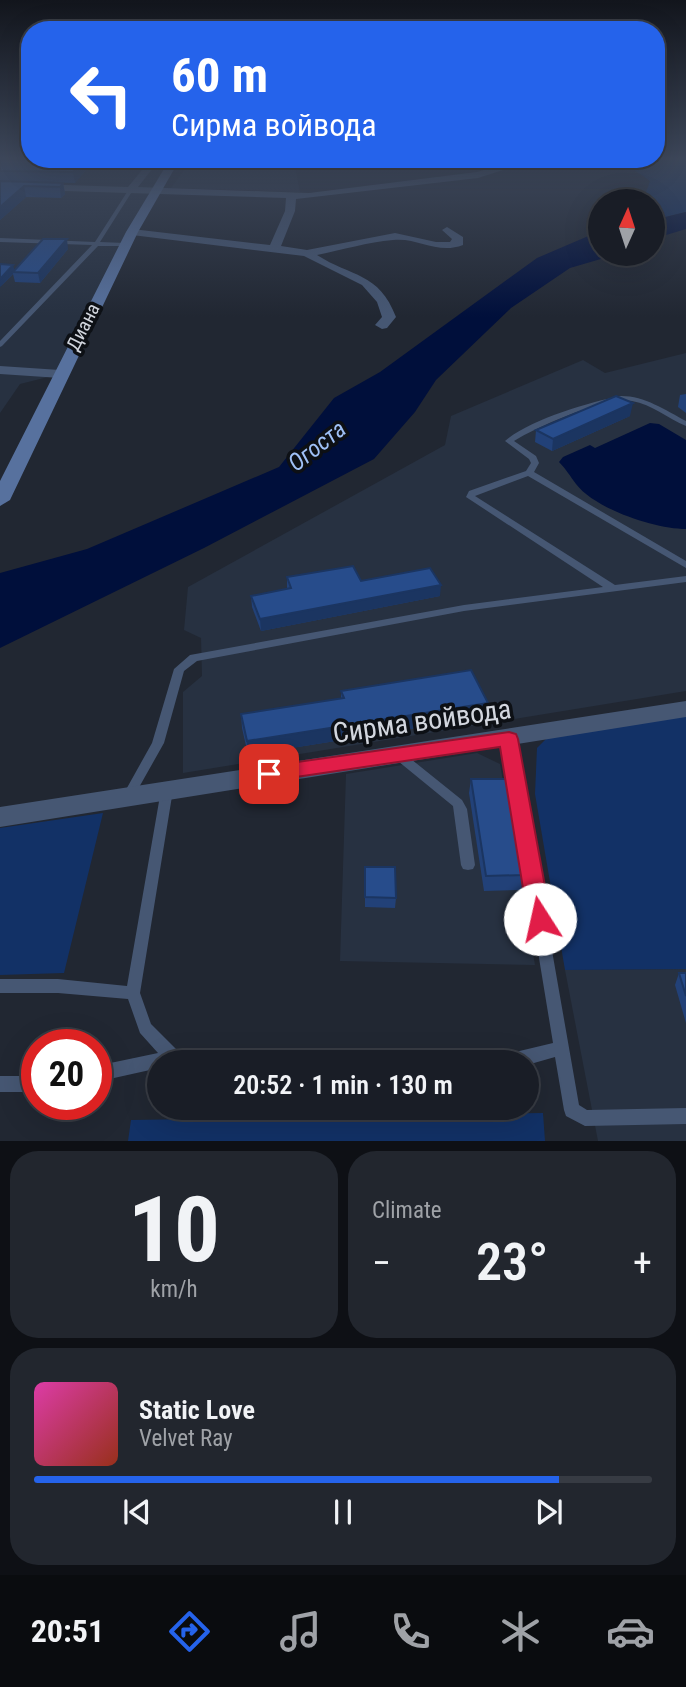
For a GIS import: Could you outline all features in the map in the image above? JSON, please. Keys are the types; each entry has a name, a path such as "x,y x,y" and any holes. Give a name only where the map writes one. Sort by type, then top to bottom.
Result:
{"main road":[{"name":"Диана","path":"0,500 143,210"}],"street":[{"path":"275,247 290,210"},
{"path":"128,238 275,247 307,253 395,236 410,237 440,246 459,243 457,237 447,230"},
{"path":"307,253 324,264 361,278 386,304 389,317 382,325"},
{"path":"1,372 60,374"},
{"name":"Сирма войвода","path":"0,817 396,753 509,739 686,709"}],"lane":[{"path":"0,345 97,243 118,210"},
{"path":"0,240 97,243 128,238"},
{"path":"612,588 470,497 472,493 529,473 536,463 512,444 510,439 566,414 611,399 632,398 686,424"},
{"path":"529,473 686,565"},
{"path":"128,796 158,743 179,669 194,658 464,608 686,579"},
{"path":"509,739 572,1110 585,1118 686,1116"},
{"path":"396,753 458,803 468,865"},
{"path":"166,1050 145,1028 133,993 167,790"},
{"path":"0,986 58,986 133,993"},
{"path":"539,1054 562,1048"},
{"path":"112,1070 147,1063"},
{"path":"0,1084 21,1084"}],"shaded area":[{"path":"0,210 148,210 60,374 20,384 0,413"},
{"path":"665,210 686,212 665,217"},
{"path":"686,353 686,691 183,773 183,692 202,676 201,638 184,630 188,587 445,445 451,416 583,360 605,373"},
{"path":"686,716 686,969 565,970 535,794 537,748 547,738"},
{"path":"477,753 500,764 535,965 340,961 346,774"},
{"path":"103,813 64,973 0,975 0,828"},
{"path":"686,969 686,1141 598,1141 565,970"},
{"path":"539,1113 543,1113 545,1141 128,1141 131,1120 539,1120"}],"water":[{"path":"686,212 686,229 665,235 665,217"},
{"name":"Огоста","path":"588,236 588,263 570,268 511,308 436,380 415,412 374,459 204,548 0,648 0,573 87,549 279,467 334,398 380,372 537,258"},
{"path":"650,423 659,424 686,440 686,529 643,521 597,502 576,484 559,462 563,457 590,445 595,448"}],"building":[{"path":"43,239 67,239 38,273 13,272"},
{"path":"0,264 13,265 0,279"},
{"path":"616,396 633,403 553,439 536,430"},
{"path":"353,566 361,581 430,568 441,585 260,619 251,596 291,588 287,577"},
{"path":"471,670 488,703 247,741 241,714 344,698 341,691"},
{"path":"471,779 507,779 524,875 486,876"},
{"path":"365,867 395,867 396,898 365,897"},
{"path":"679,973 686,973 686,996"}],"route":[{"path":"269,774 396,753 509,739 540,919"}]}
